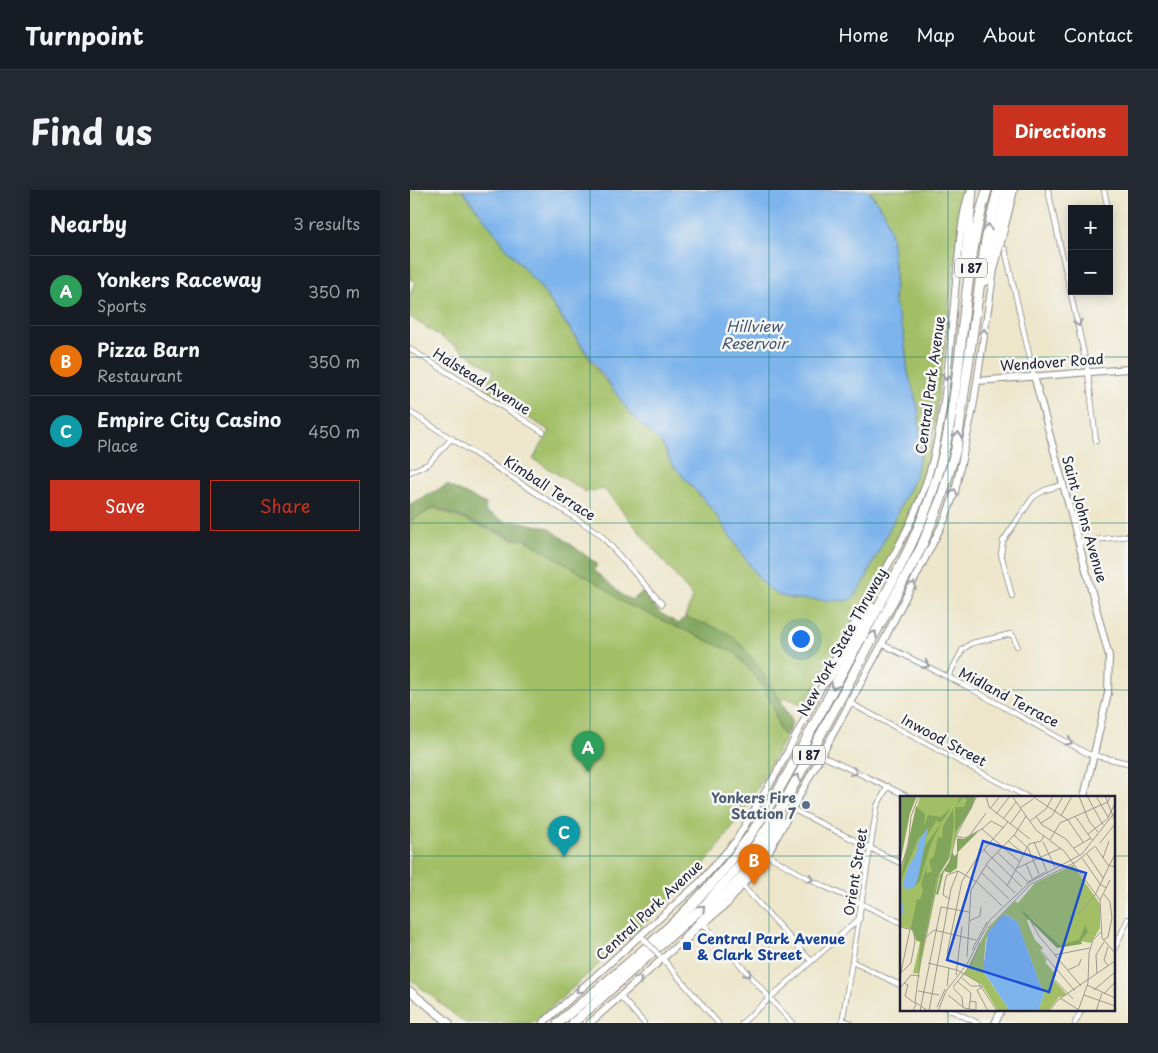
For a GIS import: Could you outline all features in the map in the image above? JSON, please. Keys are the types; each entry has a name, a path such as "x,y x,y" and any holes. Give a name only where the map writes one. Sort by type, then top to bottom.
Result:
{"highway":[{"path":"960,348 971,190"},
{"name":"New York State Thruway","path":"558,1023 688,907 736,856 765,812 920,526 938,476 949,426 976,237 987,190"},
{"name":"New York State Thruway","path":"574,1023 718,892 751,852 785,801 913,563 932,524 956,449 986,240 998,190"},
{"path":"971,344 1007,190"},
{"path":"824,682 829,677 872,607 883,597"},
{"path":"685,939 751,867 781,817 785,801"}],"main road":[{"name":"Central Park Avenue","path":"543,1023 701,881 735,842 756,809 846,639 896,554 912,522 931,465 943,405 960,238 971,190"},
{"path":"590,1023 661,957 727,904 744,886 767,855 882,644 945,519 954,492 978,381 994,270 1014,190"},
{"name":"Wendover Road","path":"978,381 1128,369"},
{"name":"Saint Johns Avenue","path":"1034,376 1109,656 1108,693 1084,796"},
{"path":"410,991 449,1023"},
{"path":"995,1023 1002,1010"}],"street":[{"path":"1048,190 1088,372 1096,441"},
{"path":"1104,190 1107,205"},
{"name":"Saint Johns Avenue","path":"1005,249 1034,376"},
{"name":"Halstead Avenue","path":"410,349 543,432"},
{"name":"Kimball Terrace","path":"410,412 600,534 662,604"},
{"path":"410,472 428,464 452,438"},
{"path":"1012,596 1001,554 1003,541 1033,497 1045,490 1062,485"},
{"path":"1079,542 1128,536"},
{"path":"948,677 963,649 972,643 1011,634 1017,646"},
{"name":"Midland Terrace","path":"882,644 948,677 1088,754 1128,762"},
{"name":"Inwood Street","path":"850,703 1025,796"},
{"path":"822,756 907,796"},
{"name":"Orient Street","path":"843,1021 877,806 888,786"},
{"path":"792,808 869,849 900,863"},
{"path":"767,855 900,922"},
{"path":"744,886 811,961"},
{"path":"742,1023 860,918"},
{"path":"1116,945 1128,918"},
{"path":"704,924 792,1023"},
{"path":"642,936 718,1023"},
{"path":"853,962 900,985"},
{"path":"620,996 644,1023"},
{"path":"950,1010 978,1023"},
{"path":"1075,1023 1082,1010"},
{"path":"843,1021 851,1023"}],"green space":[{"path":"410,190 462,190 509,251 541,288 603,378 662,444 671,463 712,509 757,576 769,589 780,596 794,599 889,528 916,474 921,453 918,407 908,373 904,335 894,302 895,276 874,196 868,190 969,190 965,201 950,296 930,463 907,527 903,526 895,542 898,545 805,705 785,698 781,701 791,719 791,727 749,804 712,855 685,886 534,1023 465,1023 410,979 410,521 434,508 513,539 524,539 680,629 693,597 604,489 586,492 533,459 550,431 484,390 494,371 410,317 410,294 416,283 410,279"},
{"path":"447,485 486,504 485,512 506,522 521,522 549,528 597,564 594,570 623,596 632,600 643,592 660,613 679,624 685,617 728,633 749,654 765,676 792,722 784,736 780,731 773,707 763,686 735,653 622,602 605,588 525,539 516,539 435,507 410,521 410,504"}],"water":[{"name":"Hillview Reservoir","path":"462,190 868,190 885,213 891,235 895,276 894,302 904,335 908,373 918,407 921,453 916,474 864,582 854,597 846,601 794,599 780,596 769,589 757,576 712,509 671,463 662,444 632,416 541,288 509,251"}],"place":[{"name":"Yonkers Raceway","path":"588,772"},
{"name":"Yonkers Fire Station 7","path":"806,805"},
{"name":"Empire City Casino","path":"564,857"},
{"name":"Pizza Barn","path":"754,885"},
{"name":"Central Park Avenue & Clark Street","path":"687,946"}]}
